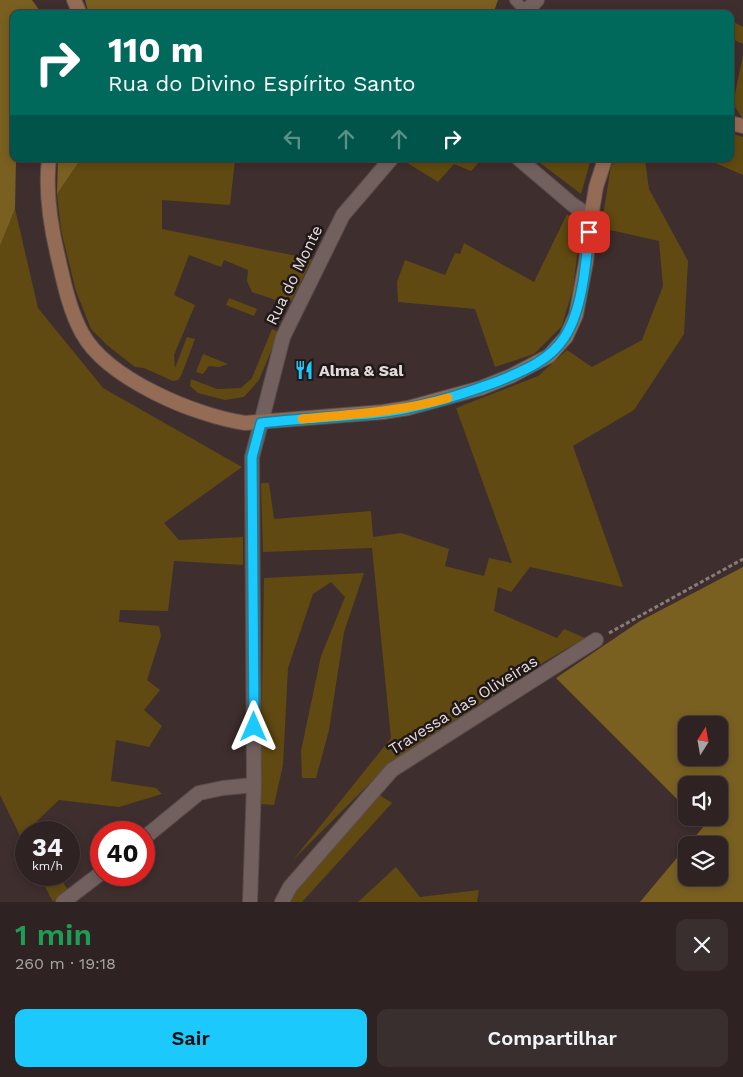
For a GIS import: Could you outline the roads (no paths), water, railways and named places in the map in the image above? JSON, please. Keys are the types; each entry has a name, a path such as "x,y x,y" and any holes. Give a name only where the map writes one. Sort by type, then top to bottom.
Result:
{"main road":[{"path":"49,162 47,196 66,294 83,334 89,342 109,363 136,382 181,405 225,420 261,423 374,413 408,408 481,388 525,369 549,356 566,337 576,314 586,262 596,187 604,162"}],"street":[{"path":"527,10 537,0"},
{"name":"Rua do Monte","path":"250,902 254,785 252,457 283,337 343,215 387,162"},
{"path":"523,162 573,205 591,217"},
{"name":"Travessa das Oliveiras","path":"282,902 290,886 392,770 596,640"},
{"path":"155,829 199,793 254,785"},
{"path":"63,902 90,881"}],"place":[{"name":"Alma & Sal","path":"304,370"}]}
